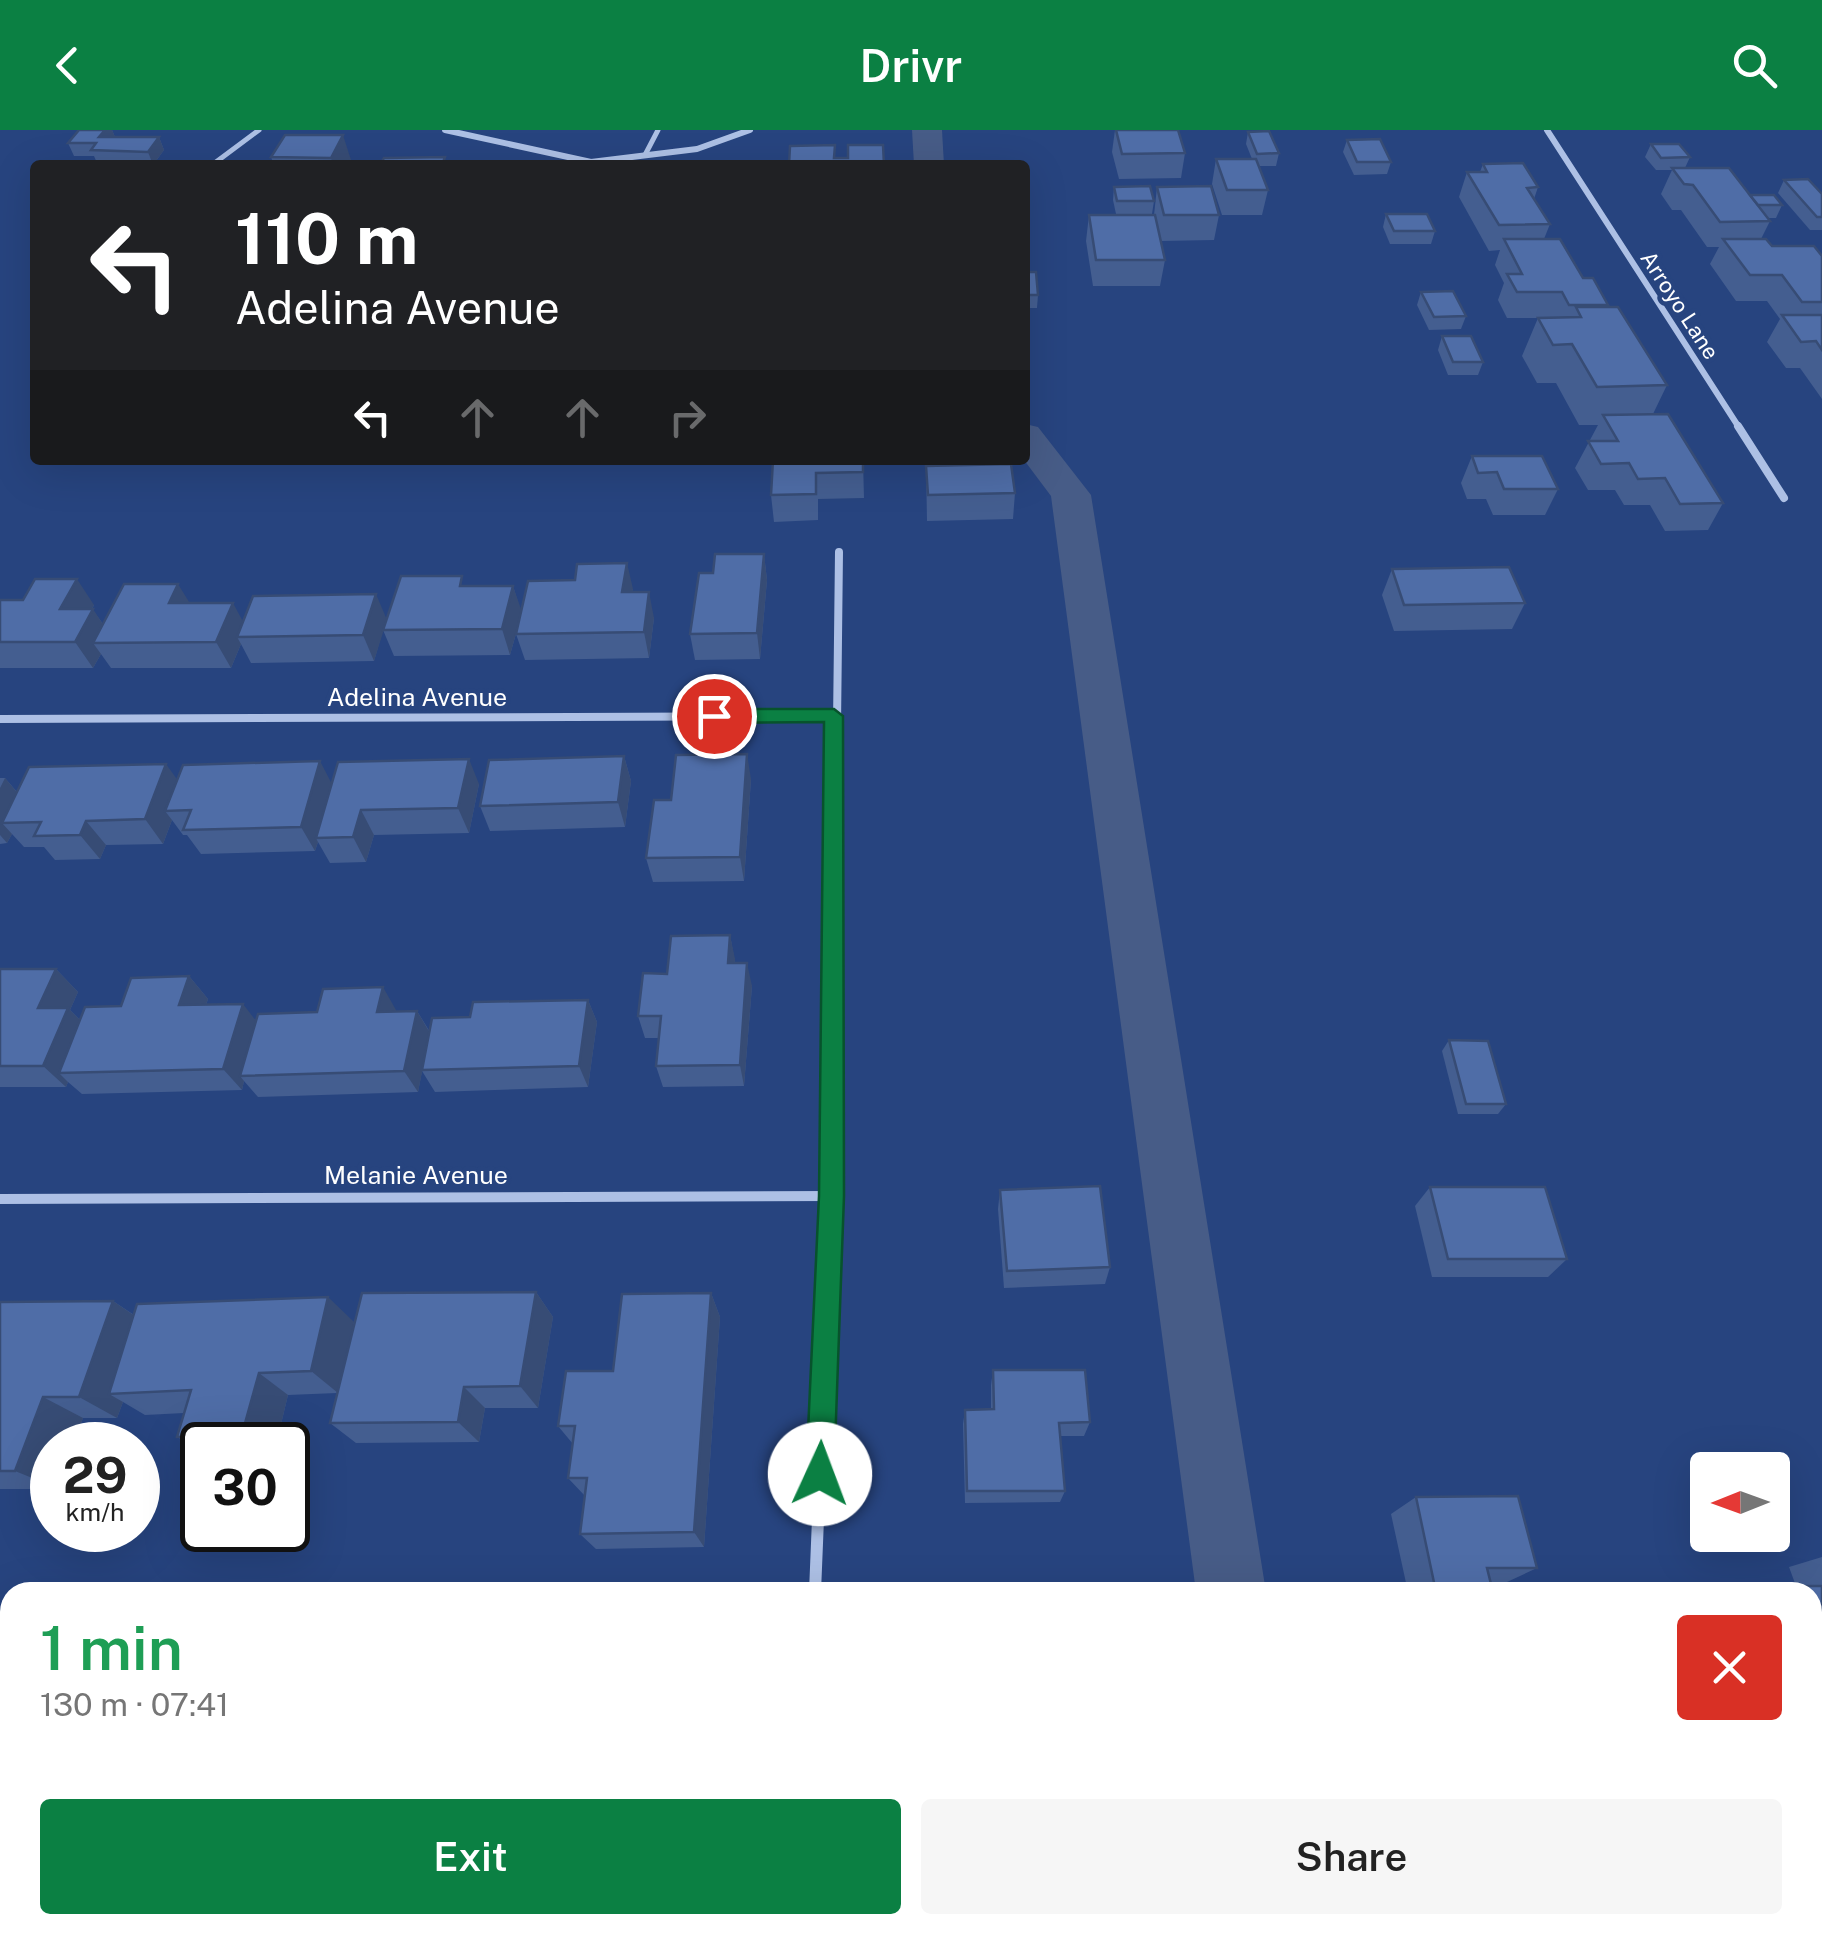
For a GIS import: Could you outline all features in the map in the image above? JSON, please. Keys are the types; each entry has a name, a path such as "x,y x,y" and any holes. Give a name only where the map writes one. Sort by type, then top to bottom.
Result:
{"street":[{"path":"445,130 582,160"},
{"path":"606,160 697,149 750,130"},
{"name":"Arroyo Lane","path":"1547,130 1784,498"},
{"path":"815,1582 831,1196 838,552"},
{"name":"Adelina Avenue","path":"0,719 834,716"},
{"name":"Melanie Avenue","path":"0,1199 831,1196"}],"lane":[{"path":"219,160 258,130"},
{"path":"645,155 658,130"}],"building":[{"path":"79,130 105,130 99,137 159,137 148,152 91,150 96,143 68,143"},
{"path":"1116,130 1178,130 1185,153 1122,154"},
{"path":"1269,131 1279,153 1257,154 1248,132"},
{"path":"285,135 343,135 331,158 271,157"},
{"path":"1380,139 1391,162 1357,162 1347,140"},
{"path":"1651,144 1679,144 1690,157 1661,158"},
{"path":"835,145 834,158 848,158 848,145 883,145 884,160 789,160 790,146"},
{"path":"445,157 444,160 384,158"},
{"path":"1216,159 1256,159 1268,190 1227,190"},
{"path":"1523,163 1538,187 1527,188 1550,224 1499,225 1467,172 1487,172 1483,164"},
{"path":"1672,168 1729,168 1770,221 1720,222 1693,185 1684,184"},
{"path":"1808,179 1822,194 1822,217 1817,217 1784,180"},
{"path":"1150,186 1154,201 1117,201 1114,187"},
{"path":"1211,186 1219,215 1164,215 1157,187"},
{"path":"1750,195 1774,195 1782,205 1758,205"},
{"path":"1386,214 1427,214 1435,231 1394,231"},
{"path":"1089,215 1155,215 1165,260 1096,260"},
{"path":"1504,239 1560,239 1583,278 1593,278 1608,305 1569,305 1562,292 1517,292 1507,274 1522,274"},
{"path":"1723,239 1766,239 1772,246 1814,246 1822,256 1822,302 1802,302 1782,275 1750,275"},
{"path":"1030,272 1036,272 1038,295 1030,295"},
{"path":"1453,291 1466,316 1434,317 1421,292"},
{"path":"1576,307 1618,307 1667,385 1597,387 1572,344 1553,345 1538,318 1581,317"},
{"path":"1782,315 1822,315 1822,350 1816,341 1801,342"},
{"path":"1442,336 1471,336 1483,362 1453,362"},
{"path":"1668,414 1723,503 1680,504 1665,478 1638,479 1629,463 1601,464 1588,441 1618,441 1603,415"},
{"path":"1472,456 1542,456 1558,489 1504,489 1497,472 1478,473"},
{"path":"773,465 863,465 863,472 816,473 816,494 771,495"},
{"path":"1011,465 1015,493 928,495 926,466"},
{"path":"715,554 764,554 757,633 690,634 699,573 713,573"},
{"path":"627,563 622,592 649,592 644,632 516,634 528,581 575,580 577,564"},
{"path":"1509,567 1525,603 1404,605 1392,569"},
{"path":"401,576 462,576 460,586 513,586 502,629 383,630"},
{"path":"35,579 77,579 60,609 93,609 75,642 0,642 0,600 23,600"},
{"path":"124,584 178,584 169,603 233,603 216,642 93,643"},
{"path":"376,594 363,635 237,637 253,596"},
{"path":"747,754 740,857 646,858 654,800 671,800 676,755"},
{"path":"624,756 618,802 480,806 489,760"},
{"path":"469,759 458,808 361,810 353,837 316,838 338,762"},
{"path":"320,761 301,827 183,830 191,810 165,811 183,765"},
{"path":"166,764 145,819 86,821 80,835 34,836 41,822 2,823 29,767"},
{"path":"730,935 728,963 747,963 740,1065 656,1066 661,1016 638,1016 643,973 667,974 671,936"},
{"path":"0,969 56,969 38,1008 68,1008 43,1066 0,1066"},
{"path":"189,976 179,1005 243,1004 223,1069 59,1073 85,1007 121,1006 131,978"},
{"path":"383,987 377,1012 417,1011 404,1071 240,1076 258,1014 317,1012 323,989"},
{"path":"588,1000 579,1066 422,1070 432,1018 470,1017 473,1002"},
{"path":"1449,1040 1488,1041 1506,1104 1466,1104"},
{"path":"1100,1186 1110,1267 1007,1271 1000,1190"},
{"path":"1430,1187 1545,1187 1567,1259 1448,1259"},
{"path":"536,1292 520,1386 464,1387 458,1422 330,1423 362,1293"},
{"path":"711,1293 694,1532 580,1534 587,1478 568,1478 575,1426 558,1426 566,1371 613,1371 622,1294"},
{"path":"328,1297 311,1371 259,1373 245,1422 181,1422 191,1390 109,1394 137,1304"},
{"path":"113,1301 79,1397 43,1397 34,1422 30,1422 15,1471 0,1471 0,1302"},
{"path":"993,1370 1085,1370 1090,1422 1059,1423 1065,1491 967,1491 965,1410 994,1409"},
{"path":"1518,1496 1537,1568 1487,1568 1490,1582 1434,1582 1416,1497"}],"waterway":[{"path":"927,130 929,160"},
{"path":"1030,442 1071,495 1230,1582"}],"route":[{"path":"714,716 834,716 831,1196 820,1474"}]}
